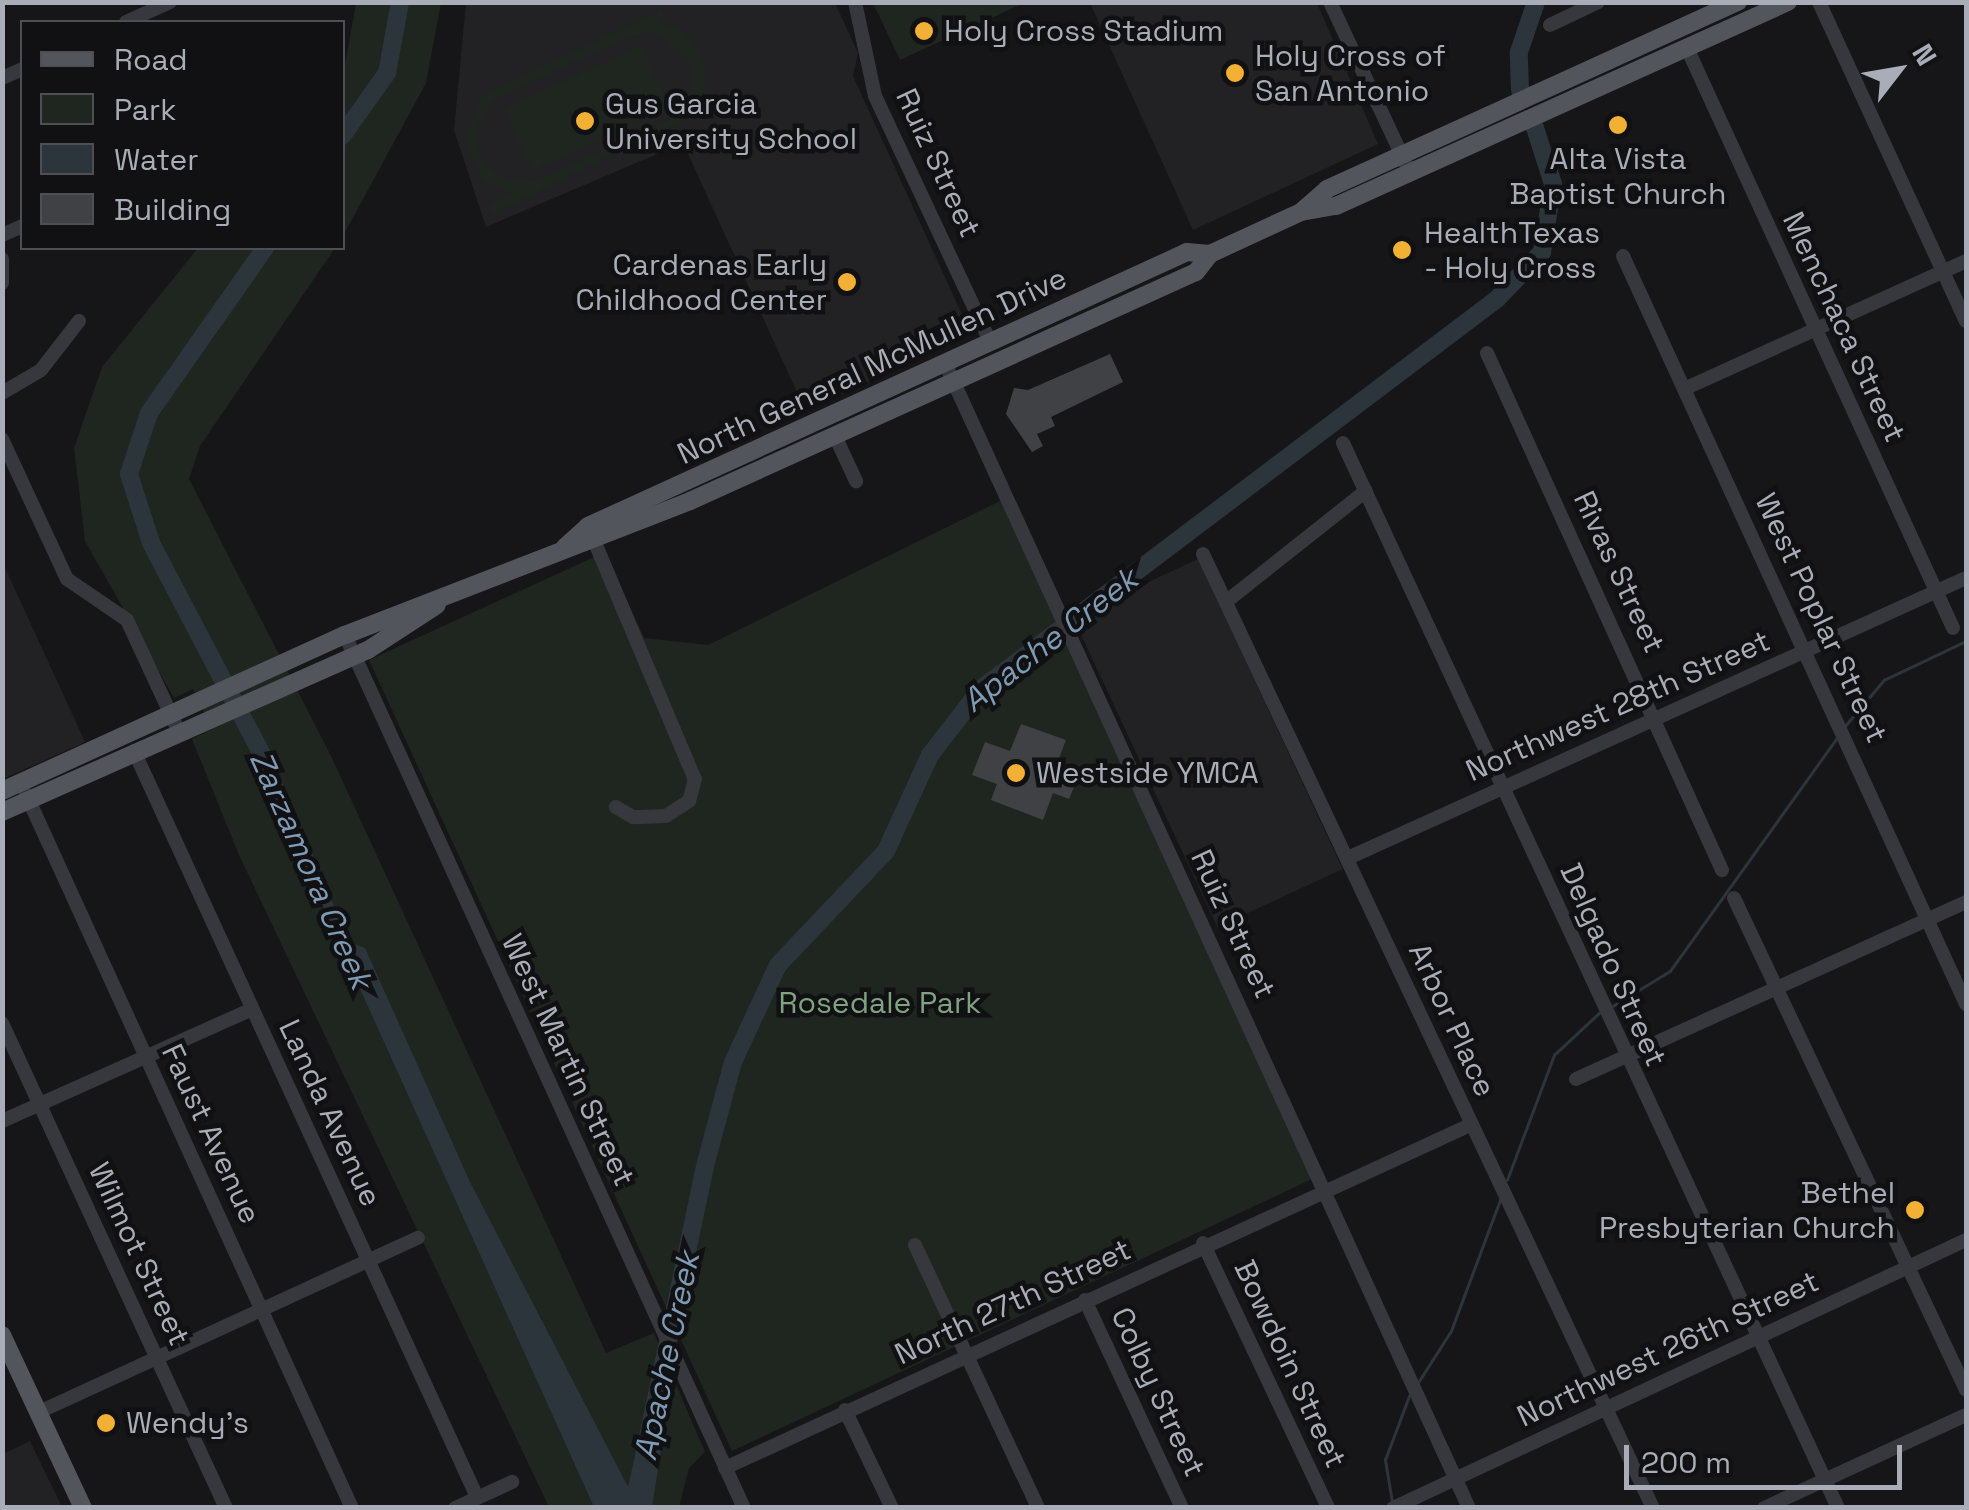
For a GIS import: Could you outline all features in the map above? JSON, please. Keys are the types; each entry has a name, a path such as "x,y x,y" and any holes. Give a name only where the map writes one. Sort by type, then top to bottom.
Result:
{"main road":[{"name":"North General McMullen Drive","path":"1301,212 1327,189 1738,2"},
{"name":"North General McMullen Drive","path":"592,534 690,502 1196,272 1210,254 1301,212 1410,173 1788,2"},
{"name":"North General McMullen Drive","path":"2,812 25,791 170,713 345,635 438,605 592,534 832,414 1187,252 1210,254"},
{"path":"690,502 712,480 831,425 832,414"},
{"name":"North General McMullen Drive","path":"2,791 25,791 206,723 354,656 438,605"},
{"path":"3,1338 83,1508"}],"street":[{"path":"130,20 170,2"},
{"name":"Ruiz Street","path":"855,2 875,96 990,342"},
{"path":"1330,2 1410,173"},
{"path":"1550,25 1598,2"},
{"path":"1819,2 1966,321"},
{"name":"Menchaca Street","path":"1686,48 1954,628"},
{"name":"West Poplar Street","path":"1623,256 1836,712 1966,1004"},
{"path":"2,259 2,283"},
{"path":"1684,390 1966,261"},
{"path":"2,393 41,370 79,321"},
{"name":"Rivas Street","path":"1487,353 1722,870"},
{"name":"Ruiz Street","path":"945,363 1324,1190 1462,1477 1469,1508"},
{"path":"835,436 856,481"},
{"path":"2,440 67,579 127,620 179,732"},
{"name":"Delgado Street","path":"1343,443 1504,788 1596,998 1838,1508"},
{"path":"1227,601 1366,492"},
{"path":"592,534 695,779 689,801 666,816 633,817 616,807"},
{"name":"Arbor Place","path":"1203,554 1604,1412 1653,1508"},
{"name":"Northwest 28th Street","path":"1348,858 1966,578"},
{"name":"West Martin Street","path":"345,635 744,1508"},
{"name":"Landa Avenue","path":"134,751 477,1498"},
{"name":"Faust Avenue","path":"25,791 352,1508"},
{"path":"1734,898 1966,1390"},
{"path":"1576,1079 1966,902"},
{"path":"2,1121 252,1009"},
{"name":"Wilmot Street","path":"2,1023 226,1508"},
{"name":"North 27th Street","path":"726,1468 1203,1243 1470,1126"},
{"path":"39,1412 418,1238"},
{"name":"Northwest 26th Street","path":"1399,1505 1966,1240"},
{"name":"Bowdoin Street","path":"1203,1243 1328,1508"},
{"path":"915,1246 1038,1508"},
{"name":"Colby Street","path":"1084,1300 1182,1508"},
{"path":"846,1410 892,1508"},
{"path":"1764,1508 1966,1415"},
{"path":"455,1508 512,1482"}],"shaded area":[{"path":"466,3 835,3 858,53 853,76 970,332 806,412 683,143 486,227 454,130"},
{"name":"Holy Cross of San Antonio","path":"1090,3 1317,3 1378,144 1193,230"},
{"path":"1198,559 1343,869 1217,927 1073,617"},
{"path":"2,561 85,742 3,779 2,779"},
{"path":"30,1441 62,1507 3,1507 3,1454"}],"green space":[{"path":"356,3 441,3 426,83 345,232 345,65"},
{"name":"Holy Cross Stadium","path":"873,3 1024,3 900,60"},
{"path":"663,9 662,23 686,34 704,62 706,88 692,116 493,214 488,204 509,193 483,180 464,141 480,97","holes":["658,33 694,66 694,89 674,118 537,181 504,179 484,164 475,132 492,101 632,35"]},
{"path":"641,45 670,107 532,171 503,109"},
{"path":"196,250 334,250 200,446 189,479 331,756 606,1353 654,1333 705,1452 689,1468 679,1507 549,1507 239,855 192,739 212,729 193,689 174,698 85,541 74,448 102,367"},
{"name":"Rosedale Park","path":"1002,500 1312,1179 732,1451 369,660 605,552 644,638 708,645"}],"water":[{"path":"265,741 349,942 365,948 470,1182 628,1487 643,1438 662,1443 652,1507 594,1507 250,745"}],"building":[{"path":"1110,354 1123,382 1051,417 1055,426 1037,434 1043,446 1032,452 1006,414 1014,388 1028,390"},
{"name":"Westside YMCA","path":"1021,724 1066,740 1054,771 1077,780 1069,799 1053,793 1043,820 991,800 997,784 972,775 985,742 1010,751"}],"waterway":[{"name":"Zarzamora Creek","path":"345,132 387,73 400,2"},
{"name":"Apache Creek","path":"1520,90 1519,52 1536,2"},
{"name":"Apache Creek","path":"633,1508 706,1162 733,1062 778,965 886,851 930,755 981,689 1497,299 1542,252 1553,184 1535,128"},
{"name":"Zarzamora Creek","path":"264,250 149,413 129,474 151,543 265,760"},
{"path":"1844,727 1884,680 1966,641"},
{"path":"1611,1007 1670,971 1837,738"},
{"path":"1507,1180 1554,1055 1599,1013"},
{"path":"1419,1381 1451,1331 1501,1197"},
{"path":"1392,1502 1385,1460 1409,1396"}],"place":[{"name":"Holy Cross Stadium","path":"924,31"},
{"name":"Holy Cross of San Antonio","path":"1235,73"},
{"name":"Gus Garcia University School","path":"585,121"},
{"name":"Alta Vista Baptist Church","path":"1618,125"},
{"name":"HealthTexas - Holy Cross","path":"1402,250"},
{"name":"Cardenas Early Childhood Center","path":"847,282"},
{"name":"Westside YMCA","path":"1016,773"},
{"name":"Bethel Presbyterian Church","path":"1915,1210"},
{"name":"Wendy's","path":"106,1423"}]}
